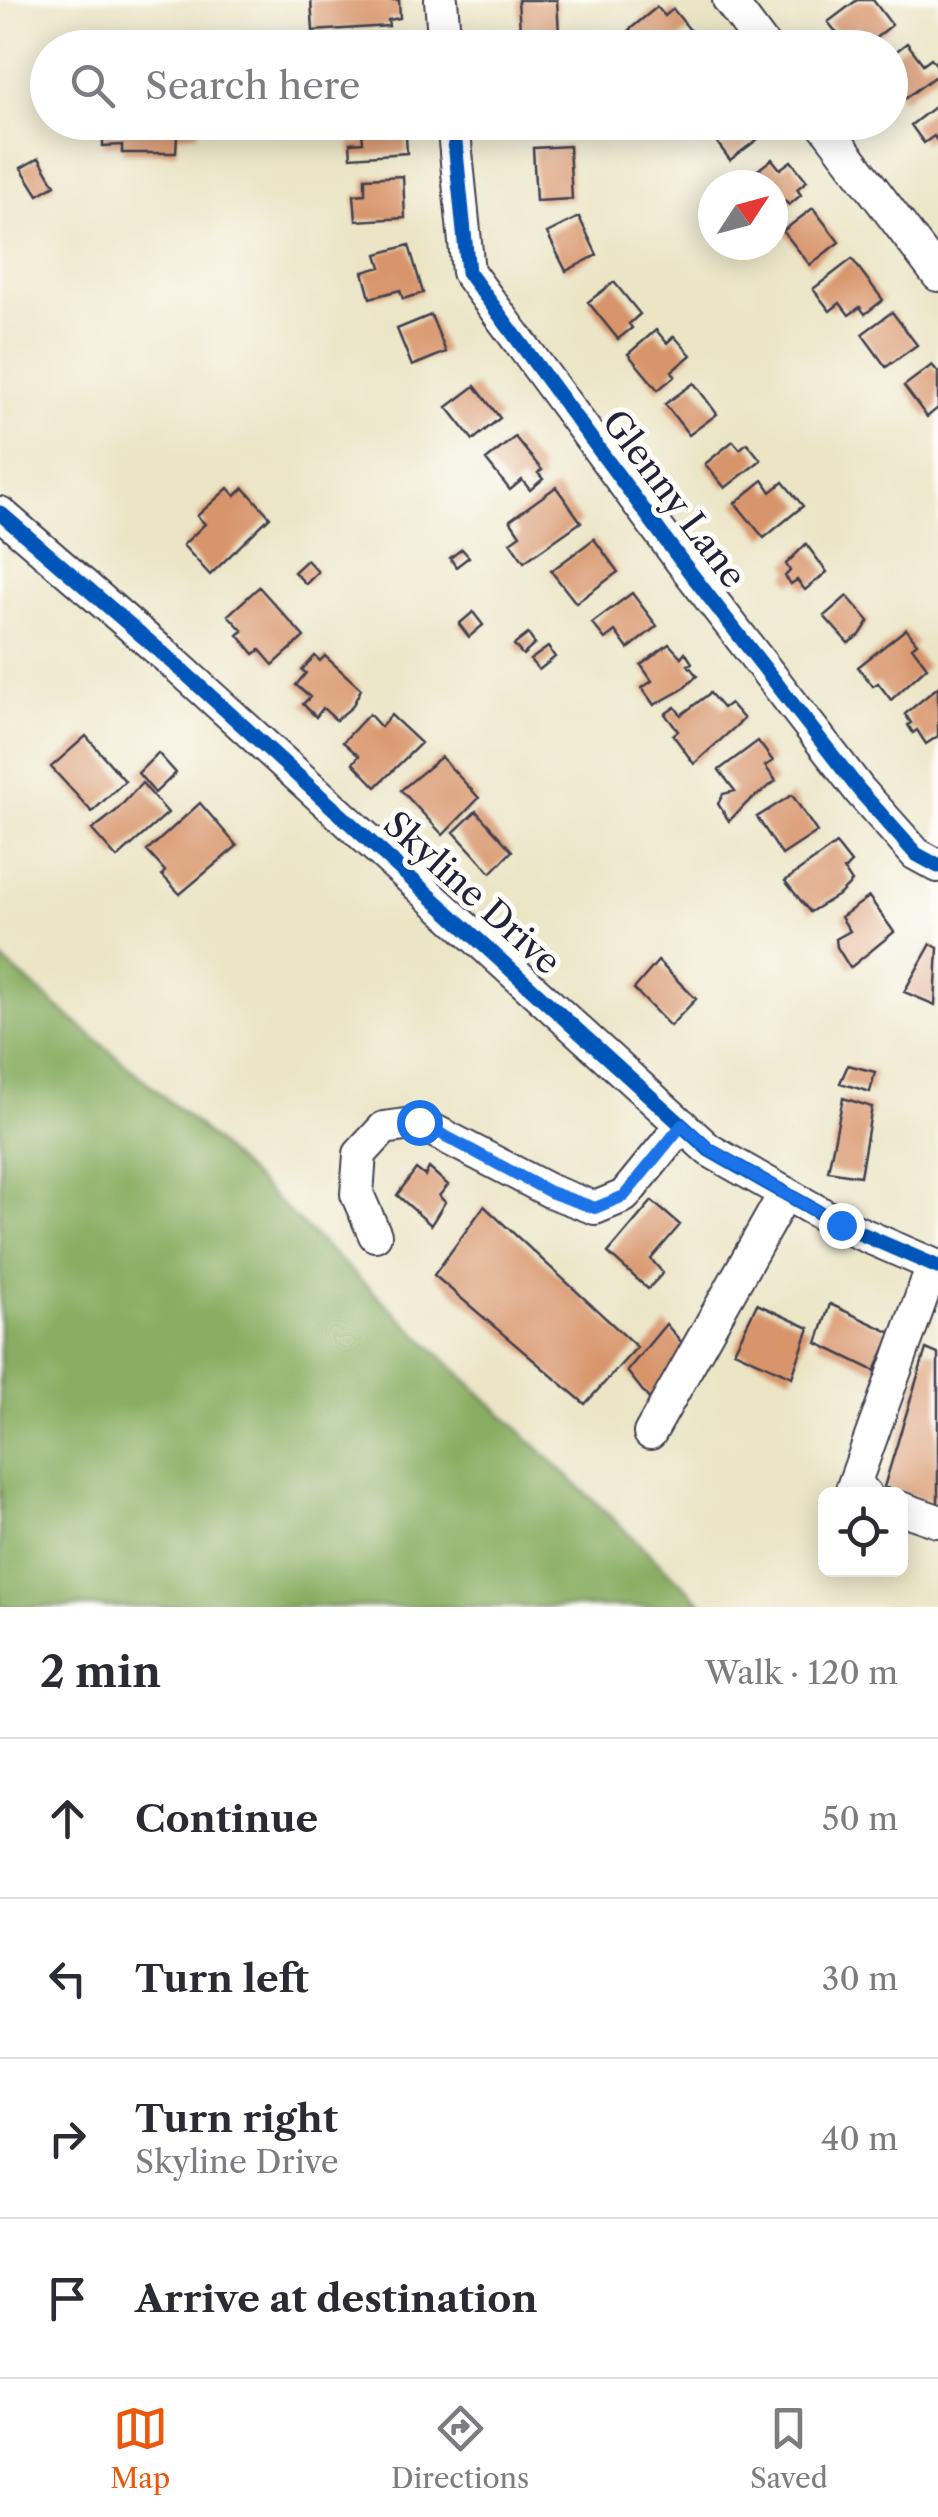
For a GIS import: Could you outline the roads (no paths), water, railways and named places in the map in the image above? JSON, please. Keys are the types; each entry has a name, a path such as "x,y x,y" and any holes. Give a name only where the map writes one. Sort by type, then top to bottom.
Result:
{"street":[{"path":"441,0 444,30"},
{"path":"728,0 751,30"},
{"name":"Glenny Lane","path":"455,140 468,272 682,562 860,792 916,854 938,866"},
{"path":"836,140 938,276"},
{"name":"Skyline Drive","path":"0,513 175,664 710,1150 841,1225 936,1266"},
{"path":"375,1235 357,1194 360,1154 384,1128 419,1122 550,1192 595,1208 624,1196 682,1125"},
{"path":"650,1432 784,1193"},
{"path":"853,1487 936,1266"},
{"path":"908,1511 938,1521"}]}
